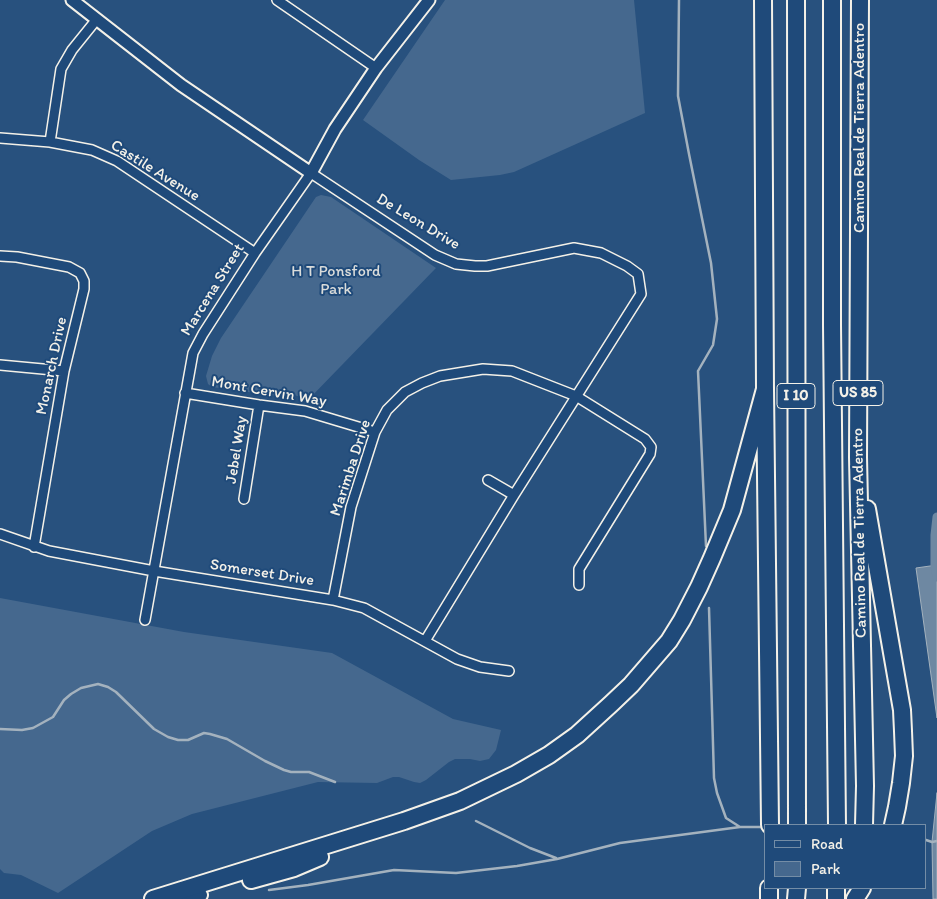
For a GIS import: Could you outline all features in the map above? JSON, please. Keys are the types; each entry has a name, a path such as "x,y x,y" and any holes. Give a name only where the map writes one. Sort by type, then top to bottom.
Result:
{"highway":[{"path":"763,0 770,824"},
{"name":"I 10","path":"796,0 796,824"},
{"name":"I 10","path":"832,0 832,335 837,824"},
{"name":"Camino Real de Tierra Adentro","path":"860,0 858,457 865,786 864,824"},
{"path":"153,899 404,822 460,801 516,774 549,755 577,735 630,685 669,641 682,620 699,587 732,510 765,389"},
{"path":"858,457 902,710 904,756 893,824"},
{"path":"196,898 294,868 321,857 347,839"}],"street":[{"name":"De Leon Drive","path":"72,0 181,85 435,255 456,264 487,266 574,248 601,253 627,266 638,274 641,294 514,495 425,641"},
{"path":"277,0 376,68"},
{"name":"Marcena Street","path":"145,620 193,353 202,334 311,172 335,129 376,68 429,0"},
{"path":"50,142 61,69 72,50 97,19"},
{"name":"Castile Avenue","path":"0,138 50,142 92,150 118,161 255,253"},
{"name":"Monarch Drive","path":"0,256 17,257 69,267 80,273 84,282 84,289 64,371 34,546"},
{"path":"0,365 64,371"},
{"name":"Marimba Drive","path":"333,600 351,507 375,432 387,410 405,392 440,376 484,369 512,371 576,396 645,439 651,447 650,454 580,569 579,585"},
{"name":"Mont Cervin Way","path":"185,392 259,405 306,410 375,432"},
{"name":"Jebel Way","path":"244,499 259,405"},
{"path":"488,480 514,495"},
{"name":"Somerset Drive","path":"0,534 49,551 154,571 333,600 364,608 457,659 472,665 509,671"}],"green space":[{"path":"445,0 634,0 645,113 514,172 451,180 419,160 363,120"},
{"name":"H T Ponsford Park","path":"321,195 331,197 436,268 308,400 289,393 277,396 212,387 208,384 206,376 212,356 221,338 316,197"},
{"path":"0,598 184,632 332,653 453,719 501,730 496,750 489,759 480,761 455,759 420,783 399,777 393,777 377,783 318,782 192,814 152,831 58,893 21,875 4,873 0,869"}],"shaded area":[{"path":"937,565 937,718 916,568"},
{"path":"937,793 937,899 933,899 932,842"}],"waterway":[{"path":"679,0 678,96 711,263 717,319 713,345 698,371 706,546"},
{"path":"937,517 935,535 937,577"},
{"path":"709,608 714,778 726,818 740,827"},
{"path":"0,729 22,730 33,728 53,717 64,700 71,694 81,688 98,684 116,692 154,729 168,737 188,740 204,733 210,734 227,739 284,770 309,772 335,782"},
{"path":"476,821 530,848 556,858"},
{"path":"269,890 394,870 456,873 517,866 557,859 620,843 740,827 764,827"},
{"path":"927,840 937,841"}]}
